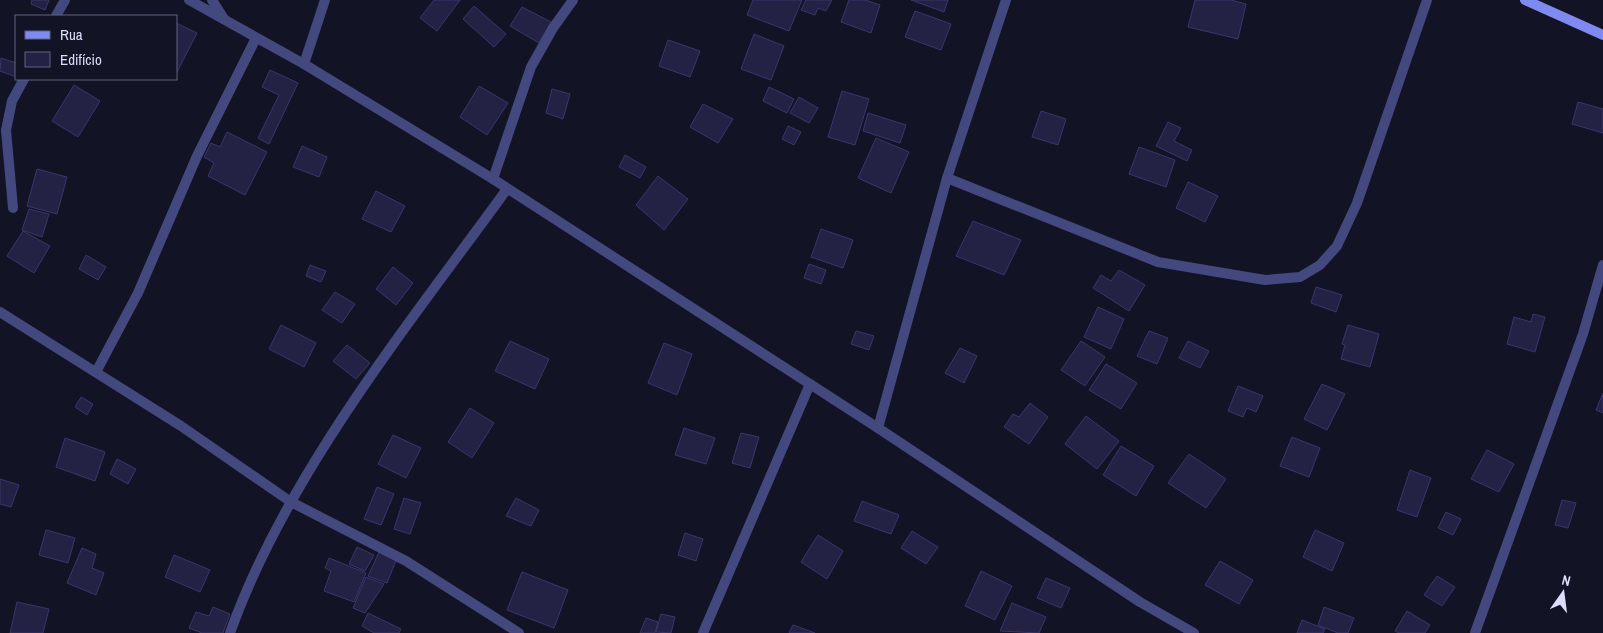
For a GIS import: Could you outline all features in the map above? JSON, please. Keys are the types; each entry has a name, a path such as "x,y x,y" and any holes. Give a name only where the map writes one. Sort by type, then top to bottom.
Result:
{"street":[{"path":"57,15 65,0"},
{"path":"189,0 304,64 493,179 878,428 1140,602 1194,633"},
{"path":"212,0 226,22"},
{"path":"304,64 325,0"},
{"path":"493,179 531,67 553,28 573,0"},
{"path":"878,428 947,178 1006,0"},
{"path":"947,178 1158,262 1265,280 1300,277 1320,265 1337,246 1353,212 1427,0"},
{"path":"1525,0 1603,36"},
{"path":"96,372 138,293 197,156 256,38"},
{"path":"13,208 6,130 12,100 23,80"},
{"path":"230,633 240,607 291,502 384,359 507,189"},
{"path":"1475,633 1584,334 1603,265"},
{"path":"0,312 180,426 291,502 406,562 519,633"},
{"path":"703,633 810,384"}],"building":[{"path":"32,0 49,0 45,10 31,4"},
{"path":"434,0 460,0 437,31 420,18"},
{"path":"753,0 802,0 789,31 747,15"},
{"path":"806,0 832,0 826,11 818,8 815,15 801,10"},
{"path":"849,0 865,0 880,5 871,33 841,22"},
{"path":"911,0 948,0 944,12"},
{"path":"1195,0 1231,0 1246,4 1238,39 1188,27"},
{"path":"474,6 506,34 494,47 463,19"},
{"path":"522,7 551,22 539,43 510,26"},
{"path":"915,11 951,24 941,50 905,37"},
{"path":"178,24 197,33 178,70"},
{"path":"754,34 784,46 771,80 741,69"},
{"path":"668,40 700,51 690,77 659,66"},
{"path":"1,58 15,63 15,77 0,71"},
{"path":"270,70 298,83 269,144 258,138 279,95 262,87"},
{"path":"74,85 100,101 78,137 52,121"},
{"path":"479,86 508,103 487,135 460,117"},
{"path":"769,87 794,99 787,113 763,101"},
{"path":"552,89 570,94 563,119 546,113"},
{"path":"842,91 869,99 855,145 828,137"},
{"path":"799,97 818,108 809,123 790,113"},
{"path":"1578,102 1603,109 1603,133 1572,124"},
{"path":"703,104 733,119 718,143 690,127"},
{"path":"1041,111 1066,119 1058,145 1032,137"},
{"path":"868,113 906,125 900,143 863,131"},
{"path":"1168,122 1181,128 1174,141 1192,150 1187,161 1156,146"},
{"path":"788,126 801,132 794,145 782,139"},
{"path":"227,132 267,152 245,195 208,176 214,163 204,157 211,143 220,147"},
{"path":"876,138 909,152 891,193 858,178"},
{"path":"302,146 327,157 319,177 293,167"},
{"path":"1139,147 1175,160 1166,187 1129,174"},
{"path":"625,155 646,167 640,178 619,167"},
{"path":"37,169 67,177 57,214 27,206"},
{"path":"658,176 688,199 664,230 636,205"},
{"path":"1188,182 1218,196 1205,222 1176,208"},
{"path":"376,191 405,206 391,232 362,219"},
{"path":"29,209 49,214 42,237 22,230"},
{"path":"973,221 1021,240 1004,275 956,256"},
{"path":"821,229 853,240 843,268 811,257"},
{"path":"23,231 50,246 34,273 7,256"},
{"path":"86,255 106,267 98,280 79,269"},
{"path":"809,264 826,270 821,284 804,278"},
{"path":"310,265 326,271 321,282 306,276"},
{"path":"393,267 413,283 396,305 376,289"},
{"path":"1119,270 1145,285 1129,311 1093,288 1101,275 1111,281"},
{"path":"1316,287 1342,295 1336,312 1311,303"},
{"path":"335,292 355,304 342,323 322,310"},
{"path":"1098,307 1124,319 1111,349 1084,337"},
{"path":"1533,314 1545,317 1535,352 1507,344 1514,317 1531,322"},
{"path":"281,325 316,343 304,367 269,349"},
{"path":"1348,325 1379,334 1370,367 1341,359 1345,345 1342,344"},
{"path":"856,331 874,336 869,350 851,344"},
{"path":"1149,331 1168,338 1157,364 1137,356"},
{"path":"510,341 549,359 535,389 495,371"},
{"path":"1081,341 1105,357 1085,386 1061,370"},
{"path":"1188,341 1209,351 1200,368 1179,358"},
{"path":"664,343 692,354 677,395 648,383"},
{"path":"347,345 370,363 356,379 333,361"},
{"path":"960,348 977,356 964,383 945,373"},
{"path":"1106,364 1137,383 1121,409 1089,390"},
{"path":"1322,384 1345,394 1327,430 1304,419"},
{"path":"1238,386 1263,396 1256,412 1247,408 1243,417 1228,411"},
{"path":"1603,393 1603,413 1596,410"},
{"path":"81,397 93,404 87,415 75,407"},
{"path":"1030,403 1048,417 1029,444 1004,427 1013,414 1019,417"},
{"path":"470,408 494,423 472,458 448,442"},
{"path":"1086,416 1119,441 1097,469 1065,444"},
{"path":"684,428 715,438 706,464 675,455"},
{"path":"741,433 759,437 750,468 732,463"},
{"path":"393,435 421,448 406,478 378,464"},
{"path":"1292,437 1320,448 1309,477 1280,466"},
{"path":"65,438 105,452 95,481 56,467"},
{"path":"1121,446 1154,466 1136,496 1103,475"},
{"path":"1487,450 1514,464 1499,492 1471,479"},
{"path":"1189,454 1226,479 1206,508 1168,483"},
{"path":"117,459 136,469 128,484 110,474"},
{"path":"1410,470 1431,478 1417,517 1397,510"},
{"path":"0,479 19,485 11,507 0,504"},
{"path":"377,487 394,494 381,525 364,519"},
{"path":"404,498 421,503 410,534 394,529"},
{"path":"516,498 539,510 531,526 506,516"},
{"path":"1562,500 1576,503 1568,528 1555,525"},
{"path":"862,501 899,515 891,534 854,521"},
{"path":"1446,512 1461,519 1453,535 1438,528"},
{"path":"46,530 75,538 68,563 39,555"},
{"path":"1315,530 1344,543 1332,571 1303,557"},
{"path":"912,531 938,547 926,564 901,548"},
{"path":"685,533 703,539 696,561 678,555"},
{"path":"818,535 843,551 827,579 801,562"},
{"path":"357,547 374,555 365,571 349,564"},
{"path":"82,548 96,554 92,568 104,573 96,595 67,583"},
{"path":"379,552 397,558 387,583 368,576"},
{"path":"174,555 210,570 200,592 165,577"},
{"path":"329,558 366,573 354,602 324,591 331,571 325,568"},
{"path":"1220,561 1253,580 1239,604 1205,585"},
{"path":"981,571 1012,586 995,620 965,606"},
{"path":"522,572 568,590 554,628 507,610"},
{"path":"1437,576 1455,587 1442,606 1424,595"},
{"path":"366,577 384,584 365,613 353,608"},
{"path":"1046,578 1070,588 1061,608 1037,598"},
{"path":"17,602 49,609 43,633 10,633"},
{"path":"1012,603 1046,617 1039,633 1000,631"},
{"path":"213,607 230,614 223,633 202,633 189,628 196,612 209,616"},
{"path":"1324,607 1354,618 1348,633 1338,633 1318,625"},
{"path":"1407,611 1430,625 1425,633 1399,633 1395,631"},
{"path":"368,613 401,629 399,633 374,633 362,626"},
{"path":"661,614 675,617 671,633 656,632"},
{"path":"646,618 658,622 655,633 640,633"},
{"path":"1302,620 1325,629 1323,633 1297,633"},
{"path":"793,625 815,633 789,633"}]}
